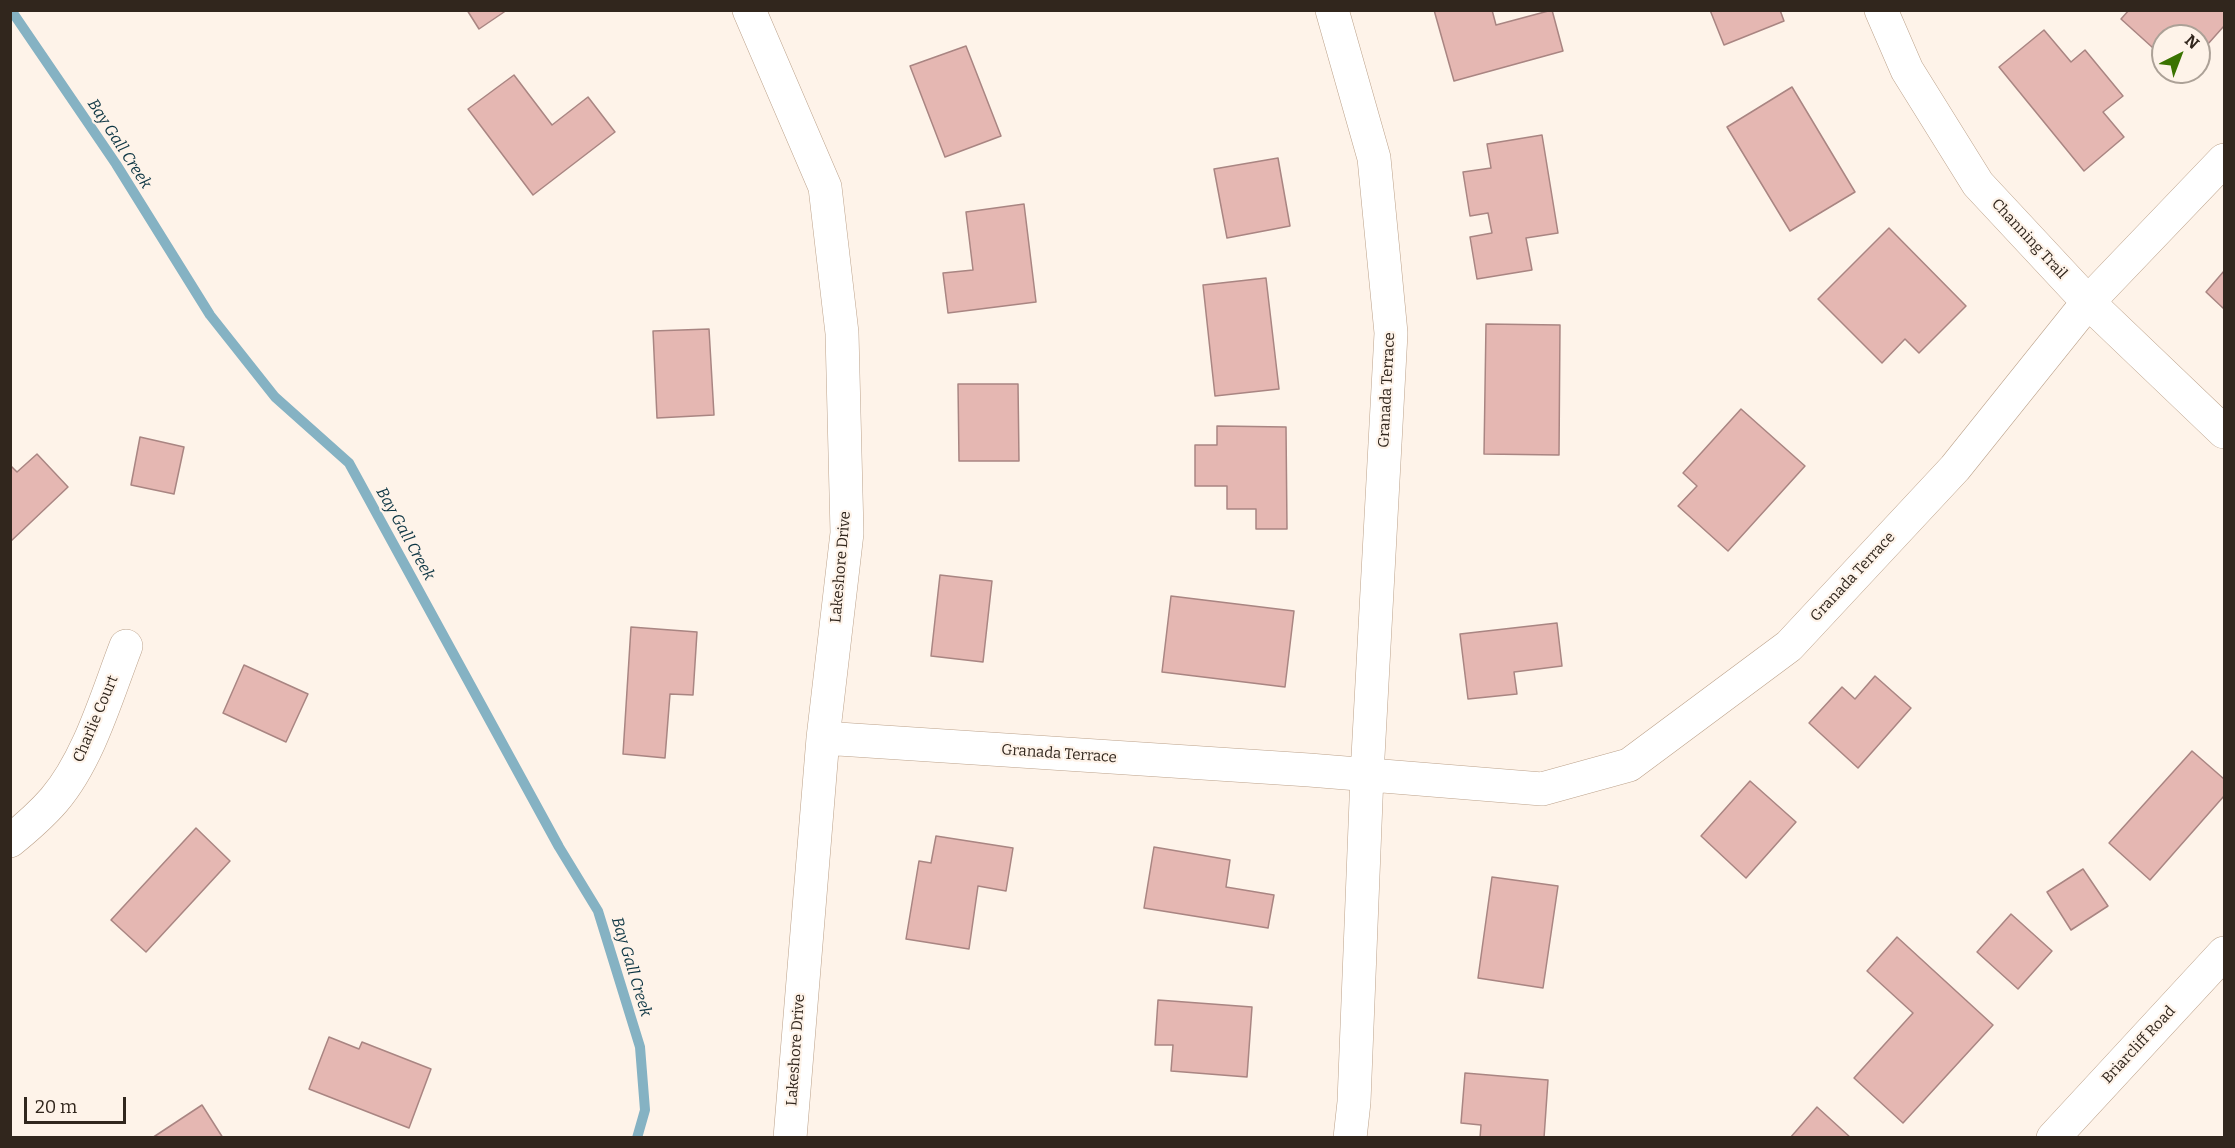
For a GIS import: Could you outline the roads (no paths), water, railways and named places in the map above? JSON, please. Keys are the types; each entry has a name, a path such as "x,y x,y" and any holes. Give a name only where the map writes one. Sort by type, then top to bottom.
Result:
{"street":[{"name":"Lakeshore Drive","path":"749,10 825,187 842,333 846,533 823,738 790,1137"},
{"name":"Granada Terrace","path":"1332,10 1374,158 1391,333 1367,776 1354,1102 1350,1137"},
{"name":"Channing Trail","path":"1881,10 1907,70 1978,184 2088,302 2224,432"},
{"name":"Granada Terrace","path":"823,738 1542,789 1629,765 1789,646 1955,468 2088,302 2224,160"},
{"name":"Charlie Court","path":"10,841 30,825 56,798 74,769 90,736 126,646"},
{"name":"Briarcliff Road","path":"2053,1137 2224,953"}],"waterway":[{"name":"Bay Gall Creek","path":"11,10 116,164 210,315 275,397 349,463 559,847 598,911 640,1047 645,1110 637,1138"}]}
